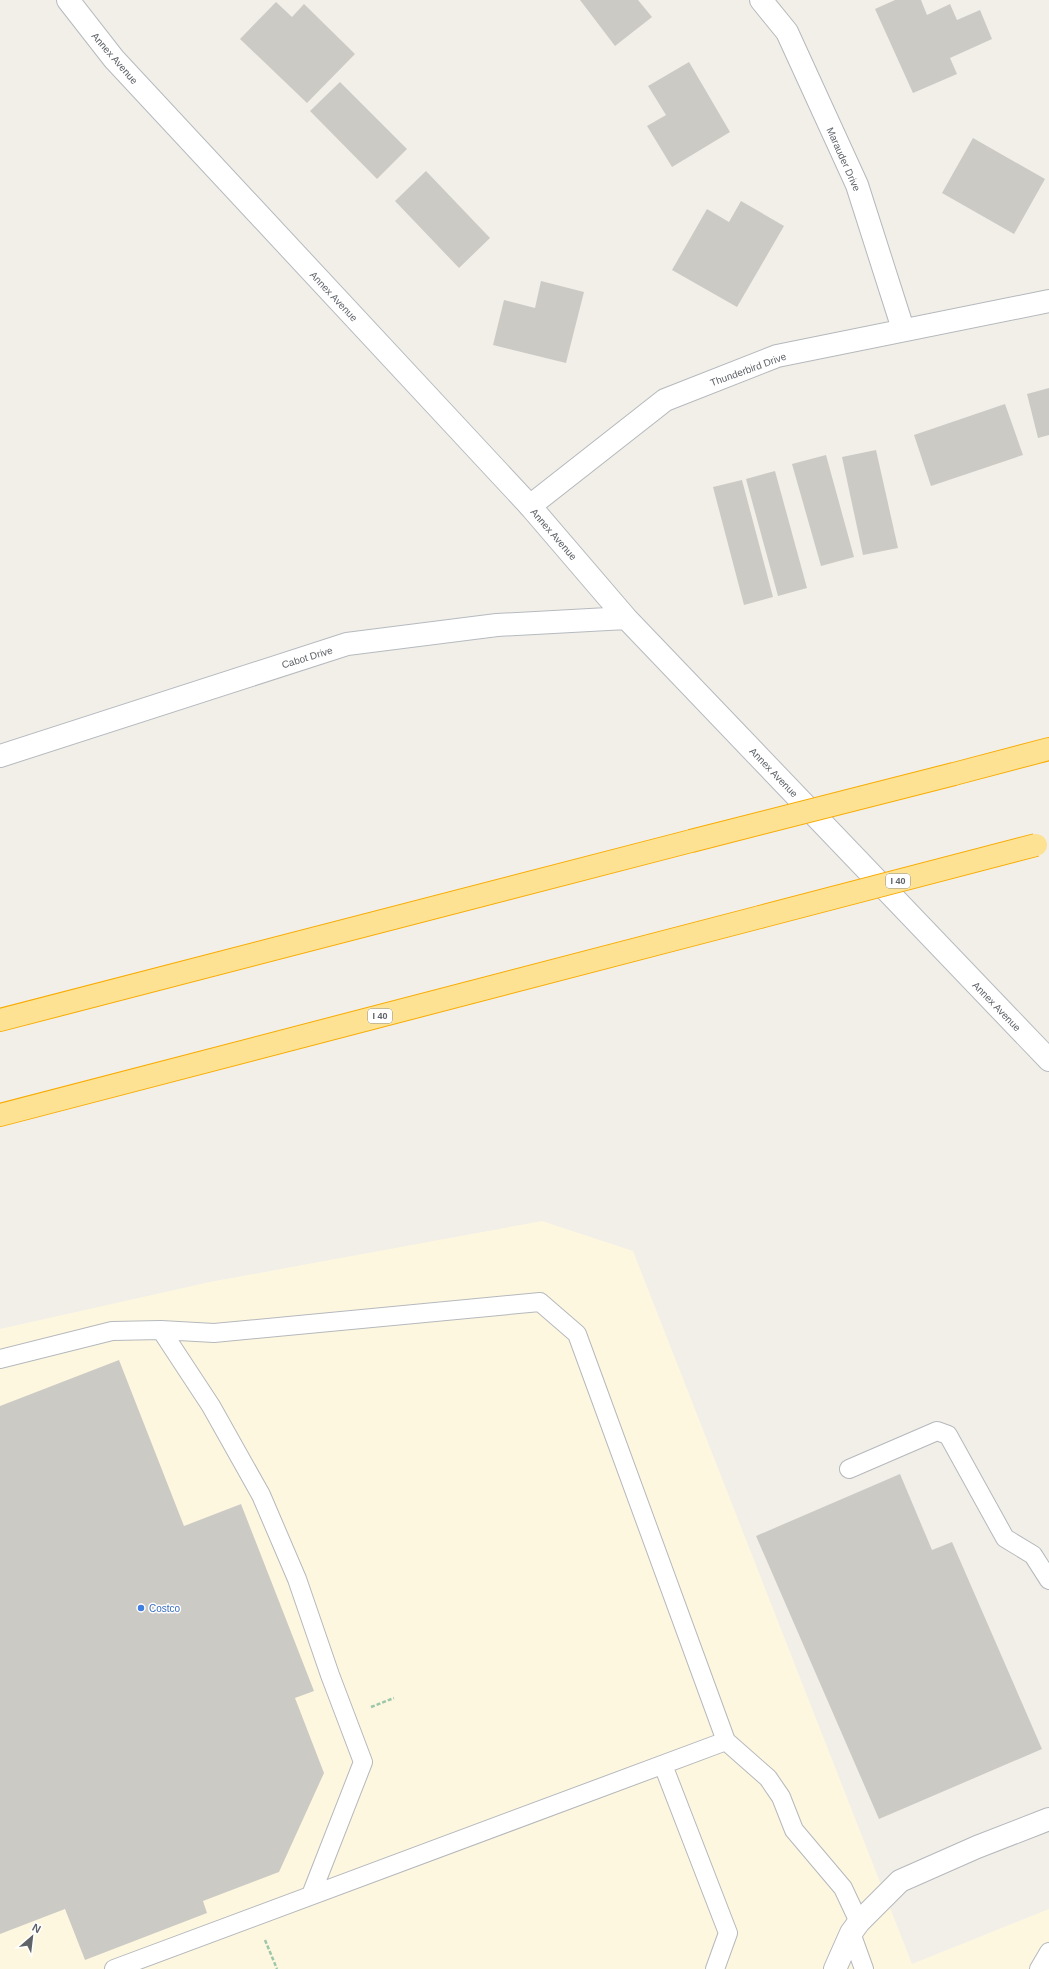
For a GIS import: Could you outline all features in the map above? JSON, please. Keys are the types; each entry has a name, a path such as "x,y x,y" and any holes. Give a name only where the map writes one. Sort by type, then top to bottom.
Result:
{"highway":[{"path":"0,1020 1049,749"},
{"name":"I 40","path":"0,1116 1043,844"}],"street":[{"name":"Annex Avenue","path":"68,0 114,59 530,506 626,618 1049,1060"},
{"name":"Marauder Drive","path":"761,0 787,32 857,185 903,329"},
{"name":"Thunderbird Drive","path":"530,506 665,400 777,356 903,329 1049,301"},
{"name":"Cabot Drive","path":"0,756 348,644 496,625 626,618"},
{"path":"835,1969 855,1927 900,1882 977,1847 1049,1819"}],"lane":[{"path":"0,1359 112,1331 160,1330 214,1332 540,1302 577,1334 726,1741 768,1778 781,1798 794,1830 843,1888 855,1927 864,1969"},
{"path":"160,1330 211,1406 262,1495 297,1579 330,1675 363,1762 311,1895"},
{"path":"849,1469 937,1431 948,1435 1005,1538 1033,1555 1049,1580"},
{"path":"114,1969 726,1741"},
{"path":"663,1765 728,1933 715,1969"},
{"path":"1039,1969 1049,1952"}],"shaded area":[{"path":"542,1221 633,1251 912,1964 1049,1909 1049,1969 0,1969 0,1329 210,1282"}],"building":[{"path":"580,0 638,0 652,17 615,46"},
{"path":"895,0 921,0 927,15 950,4 957,20 980,10 992,39 950,58 957,74 913,93 875,9"},
{"path":"276,2 292,17 304,4 355,54 307,103 240,39"},
{"path":"689,62 730,132 672,167 647,126 666,115 648,86"},
{"path":"340,82 407,149 377,179 310,111"},
{"path":"973,138 1045,179 1014,234 942,193"},
{"path":"426,171 490,238 459,268 395,201"},
{"path":"741,201 784,226 737,307 672,270 707,209 729,222"},
{"path":"541,281 584,292 566,363 493,345 504,300 535,308"},
{"path":"1049,388 1049,435 1038,438 1027,394"},
{"path":"1005,404 1023,455 931,486 914,435"},
{"path":"876,450 898,548 863,555 842,457"},
{"path":"826,455 854,557 821,566 792,464"},
{"path":"775,471 807,588 778,596 746,479"},
{"path":"742,480 773,597 744,605 713,487"},
{"name":"Costco","path":"119,1360 184,1526 241,1504 314,1691 295,1698 324,1773 279,1872 203,1901 207,1913 85,1960 65,1909 0,1934 0,1406"},
{"path":"900,1474 932,1550 952,1542 1042,1749 879,1819 756,1536"}],"place":[{"name":"Costco","path":"141,1608"}]}
